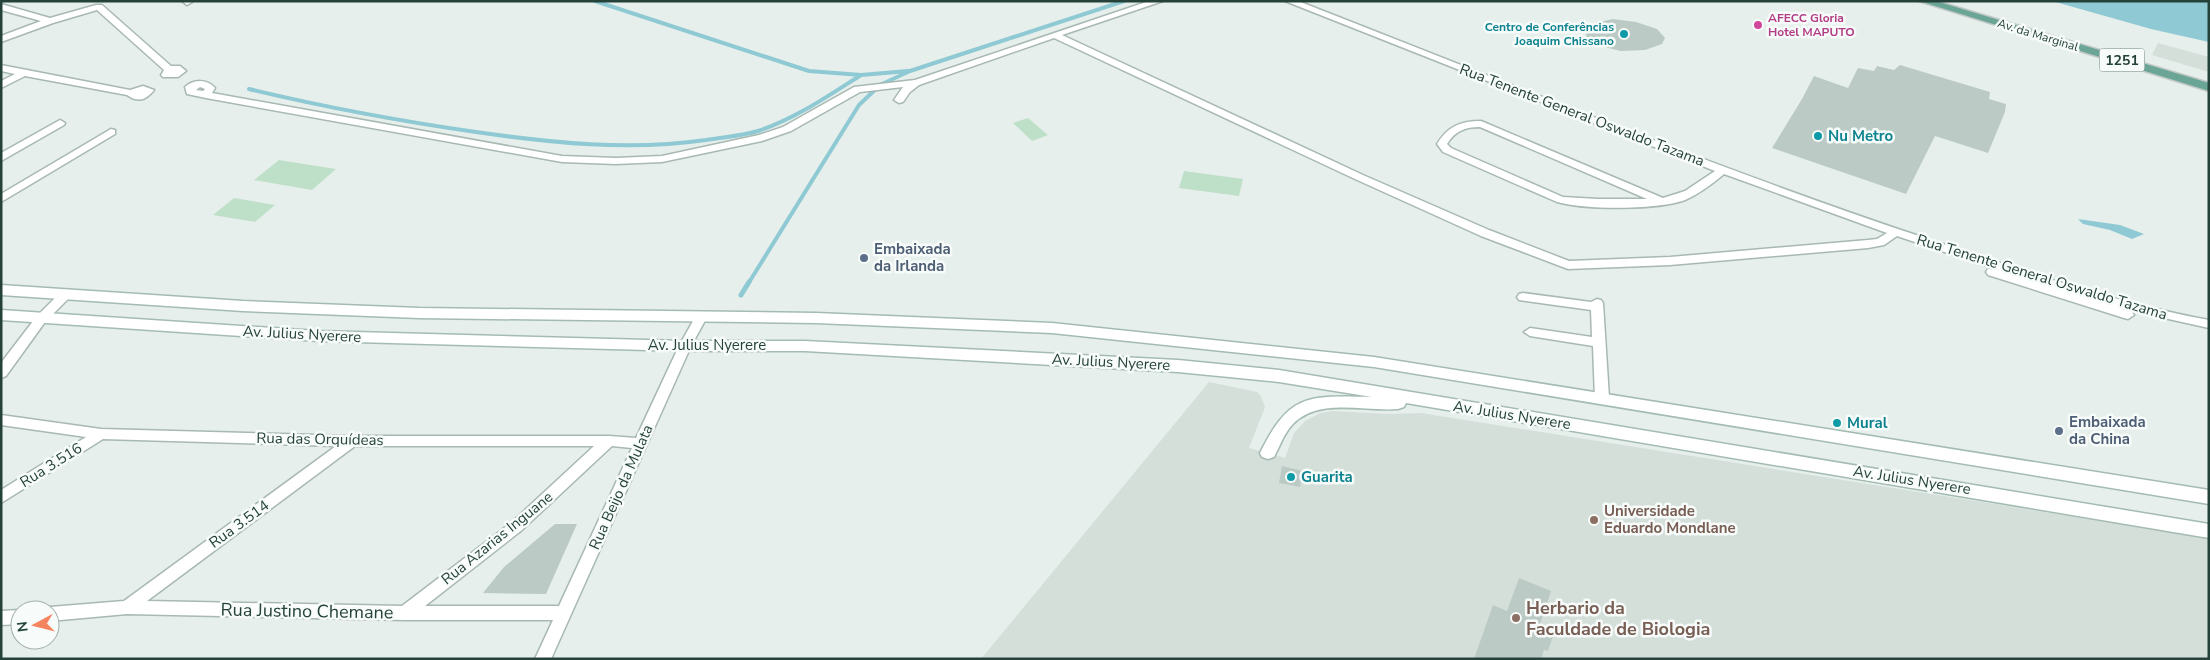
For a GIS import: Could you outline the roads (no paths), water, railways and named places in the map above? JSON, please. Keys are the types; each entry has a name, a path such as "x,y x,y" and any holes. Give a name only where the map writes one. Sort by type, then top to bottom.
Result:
{"main road":[{"name":"Av. da Marginal","path":"1924,1 2209,87"},
{"name":"Av. da Marginal","path":"1954,1 2209,76"},
{"name":"Av. Julius Nyerere","path":"1,290 243,306 361,310 816,318 1024,326 1374,362 2209,497"},
{"name":"Av. Julius Nyerere","path":"1,315 318,336 685,346 804,346 1178,366 1278,376 2209,531"},
{"path":"1268,453 1276,433 1289,416 1303,408 1318,404 1394,404 1417,399"}],"street":[{"path":"206,95 562,158 616,162 662,159 762,138 787,129 858,89 916,82 1158,1"},
{"name":"Rua Tenente General Oswaldo Tazama","path":"1289,1 1723,170 1876,227 2139,309 2209,324"},
{"path":"1,40 100,4 169,69"},
{"path":"1,7 50,21"},
{"path":"1070,30 1068,38 1075,46"},
{"path":"1054,35 1368,181 1485,233 1568,265 1670,261 1868,244 1880,242 1892,235"},
{"path":"1,68 130,93"},
{"path":"1,85 25,72"},
{"path":"899,100 906,90 916,82"},
{"path":"1,158 60,123"},
{"path":"1661,201 1481,124 1467,124 1455,128 1447,134 1442,144 1447,150 1561,200 1599,202 1661,201 1677,198 1697,189 1723,170"},
{"path":"1,199 111,132"},
{"name":"Rua Tenente General Oswaldo Tazama","path":"1876,227 1963,262 2098,307 2209,332"},
{"path":"1,373 41,319 66,294"},
{"path":"1523,297 1597,305 1602,398"},
{"name":"Rua Beijo da Mulata","path":"543,659 685,346 701,317"},
{"path":"1530,332 1599,342"},
{"name":"Rua das Orquídeas","path":"1,420 101,434 352,441 609,441 640,444"},
{"name":"Rua 3.516","path":"1,497 101,434"},
{"name":"Rua 3.514","path":"127,607 352,441"},
{"name":"Rua Azarias Inguane","path":"405,613 517,526 609,441"},
{"name":"Rua Justino Chemane","path":"60,613 127,607 405,613 565,613"}],"water":[{"path":"2052,1 2209,1 2209,42 2151,29"},
{"path":"2078,219 2120,225 2144,234 2132,239 2110,230 2083,224"}],"waterway":[{"path":"595,1 809,71 861,75"},
{"path":"748,284 859,105 880,85 910,71 1124,1"},
{"path":"861,75 908,71"},
{"path":"249,89 362,113 476,132 562,142 648,145 706,140 758,131 798,114 861,75"},
{"path":"741,295 749,282"}],"place":[{"name":"AFECC Gloria Hotel MAPUTO","path":"1758,25"},
{"name":"Centro de Conferências Joaquim Chissano","path":"1624,34"},
{"name":"Nu Metro","path":"1818,136"},
{"name":"Embaixada da Irlanda","path":"864,258"},
{"name":"Mural","path":"1837,423"},
{"name":"Embaixada da China","path":"2059,431"},
{"name":"Guarita","path":"1291,477"},
{"name":"Universidade Eduardo Mondlane","path":"1594,520"},
{"name":"Herbario da Faculdade de Biologia","path":"1516,618"}]}
